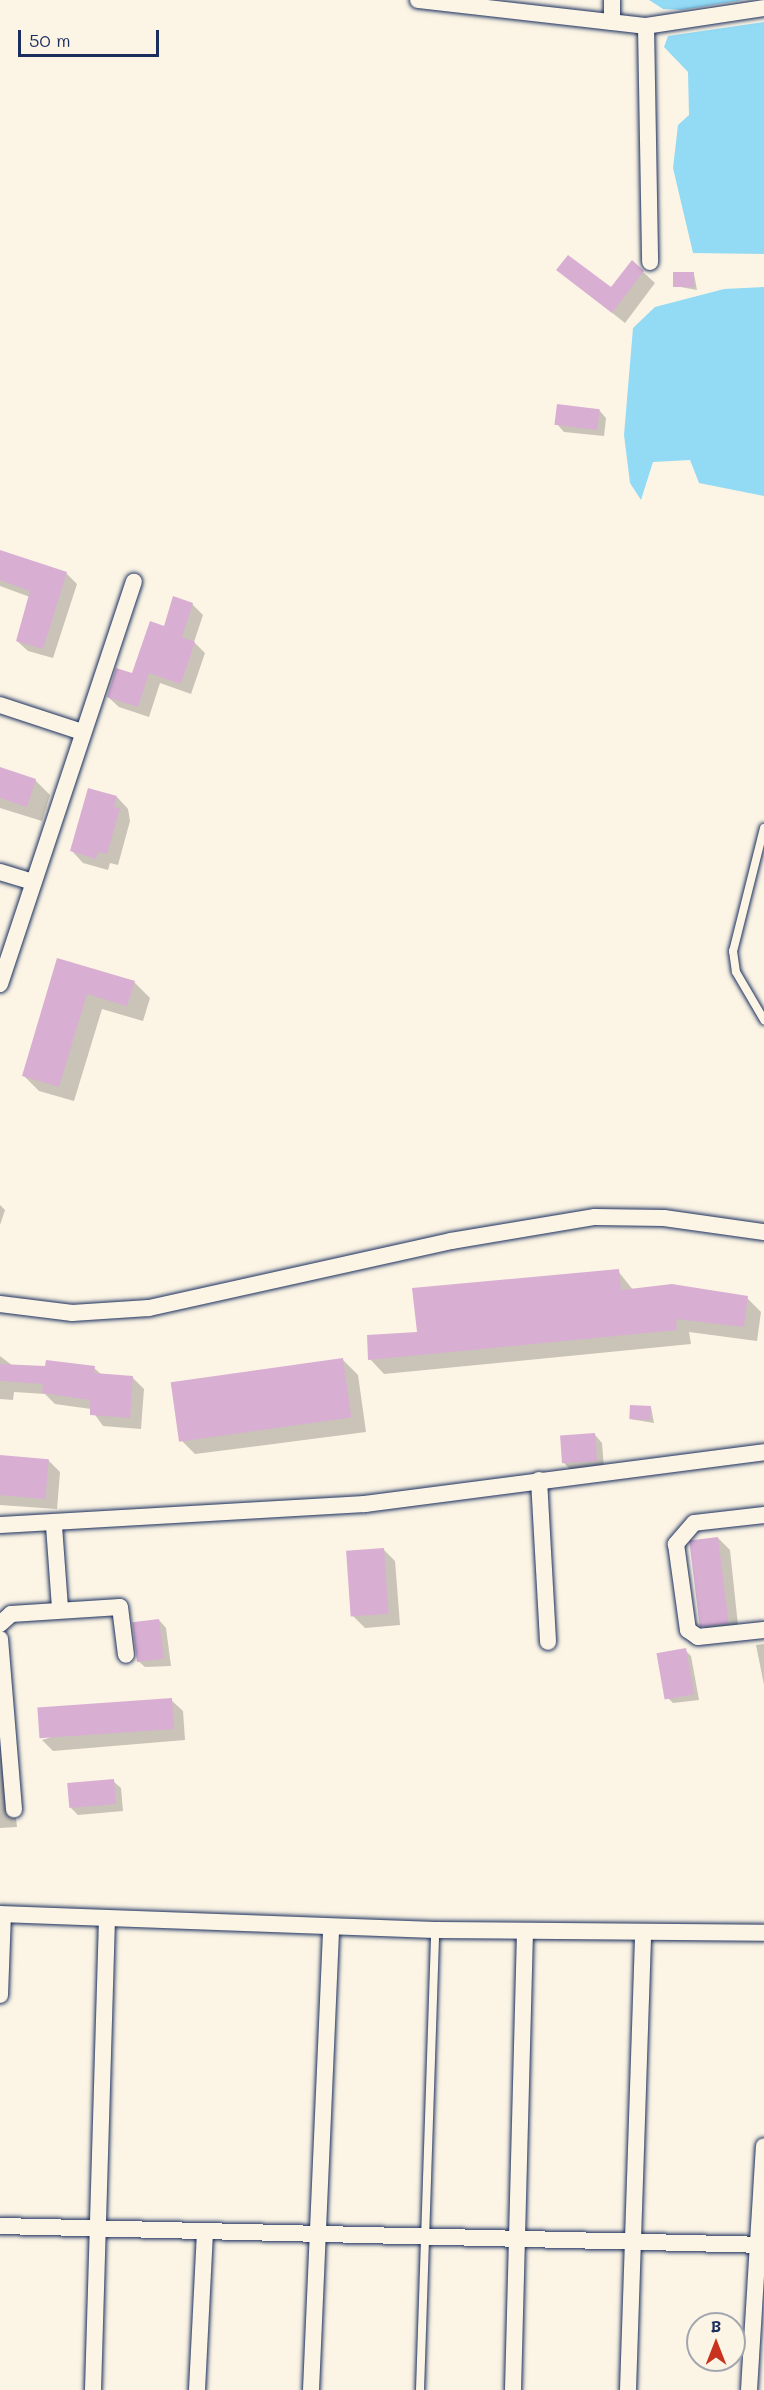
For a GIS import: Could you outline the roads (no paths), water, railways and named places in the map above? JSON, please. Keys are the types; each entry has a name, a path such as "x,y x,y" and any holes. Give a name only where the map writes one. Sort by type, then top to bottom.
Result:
{"street":[{"path":"418,0 646,26 764,8"},
{"path":"612,0 612,22"},
{"path":"646,26 650,262"},
{"path":"0,984 82,732 134,582"},
{"path":"0,705 82,732"},
{"path":"0,872 33,882"},
{"path":"0,1304 72,1313 149,1308 451,1241 595,1217 664,1218 764,1232"},
{"path":"0,1526 54,1526 365,1504 764,1452"},
{"path":"539,1480 548,1642"},
{"path":"764,1515 694,1523 676,1544 688,1630 698,1637 764,1630"},
{"path":"54,1526 60,1608"},
{"path":"0,1624 10,1614 60,1608 120,1607 126,1655"},
{"path":"0,1639 14,1809"},
{"path":"0,1995 2,1914 435,1930 764,1933"},
{"path":"93,2390 107,1919"},
{"path":"311,2390 331,1927"},
{"path":"513,2390 525,1932"},
{"path":"628,2390 643,1932"},
{"path":"749,2390 761,2245 764,2146"},
{"path":"0,2226 98,2225 205,2232 761,2245"},
{"path":"197,2390 205,2232"}],"lane":[{"path":"764,830 733,951 736,972 764,1020"},
{"path":"420,2390 435,1930"}],"water":[{"path":"649,0 744,0 682,10 663,9"},
{"path":"764,22 764,254 693,253 673,168 678,125 689,115 688,72 664,47 668,36"},
{"path":"764,287 764,496 699,483 690,460 653,462 641,500 630,483 624,435 633,328 655,307 724,289"}]}
